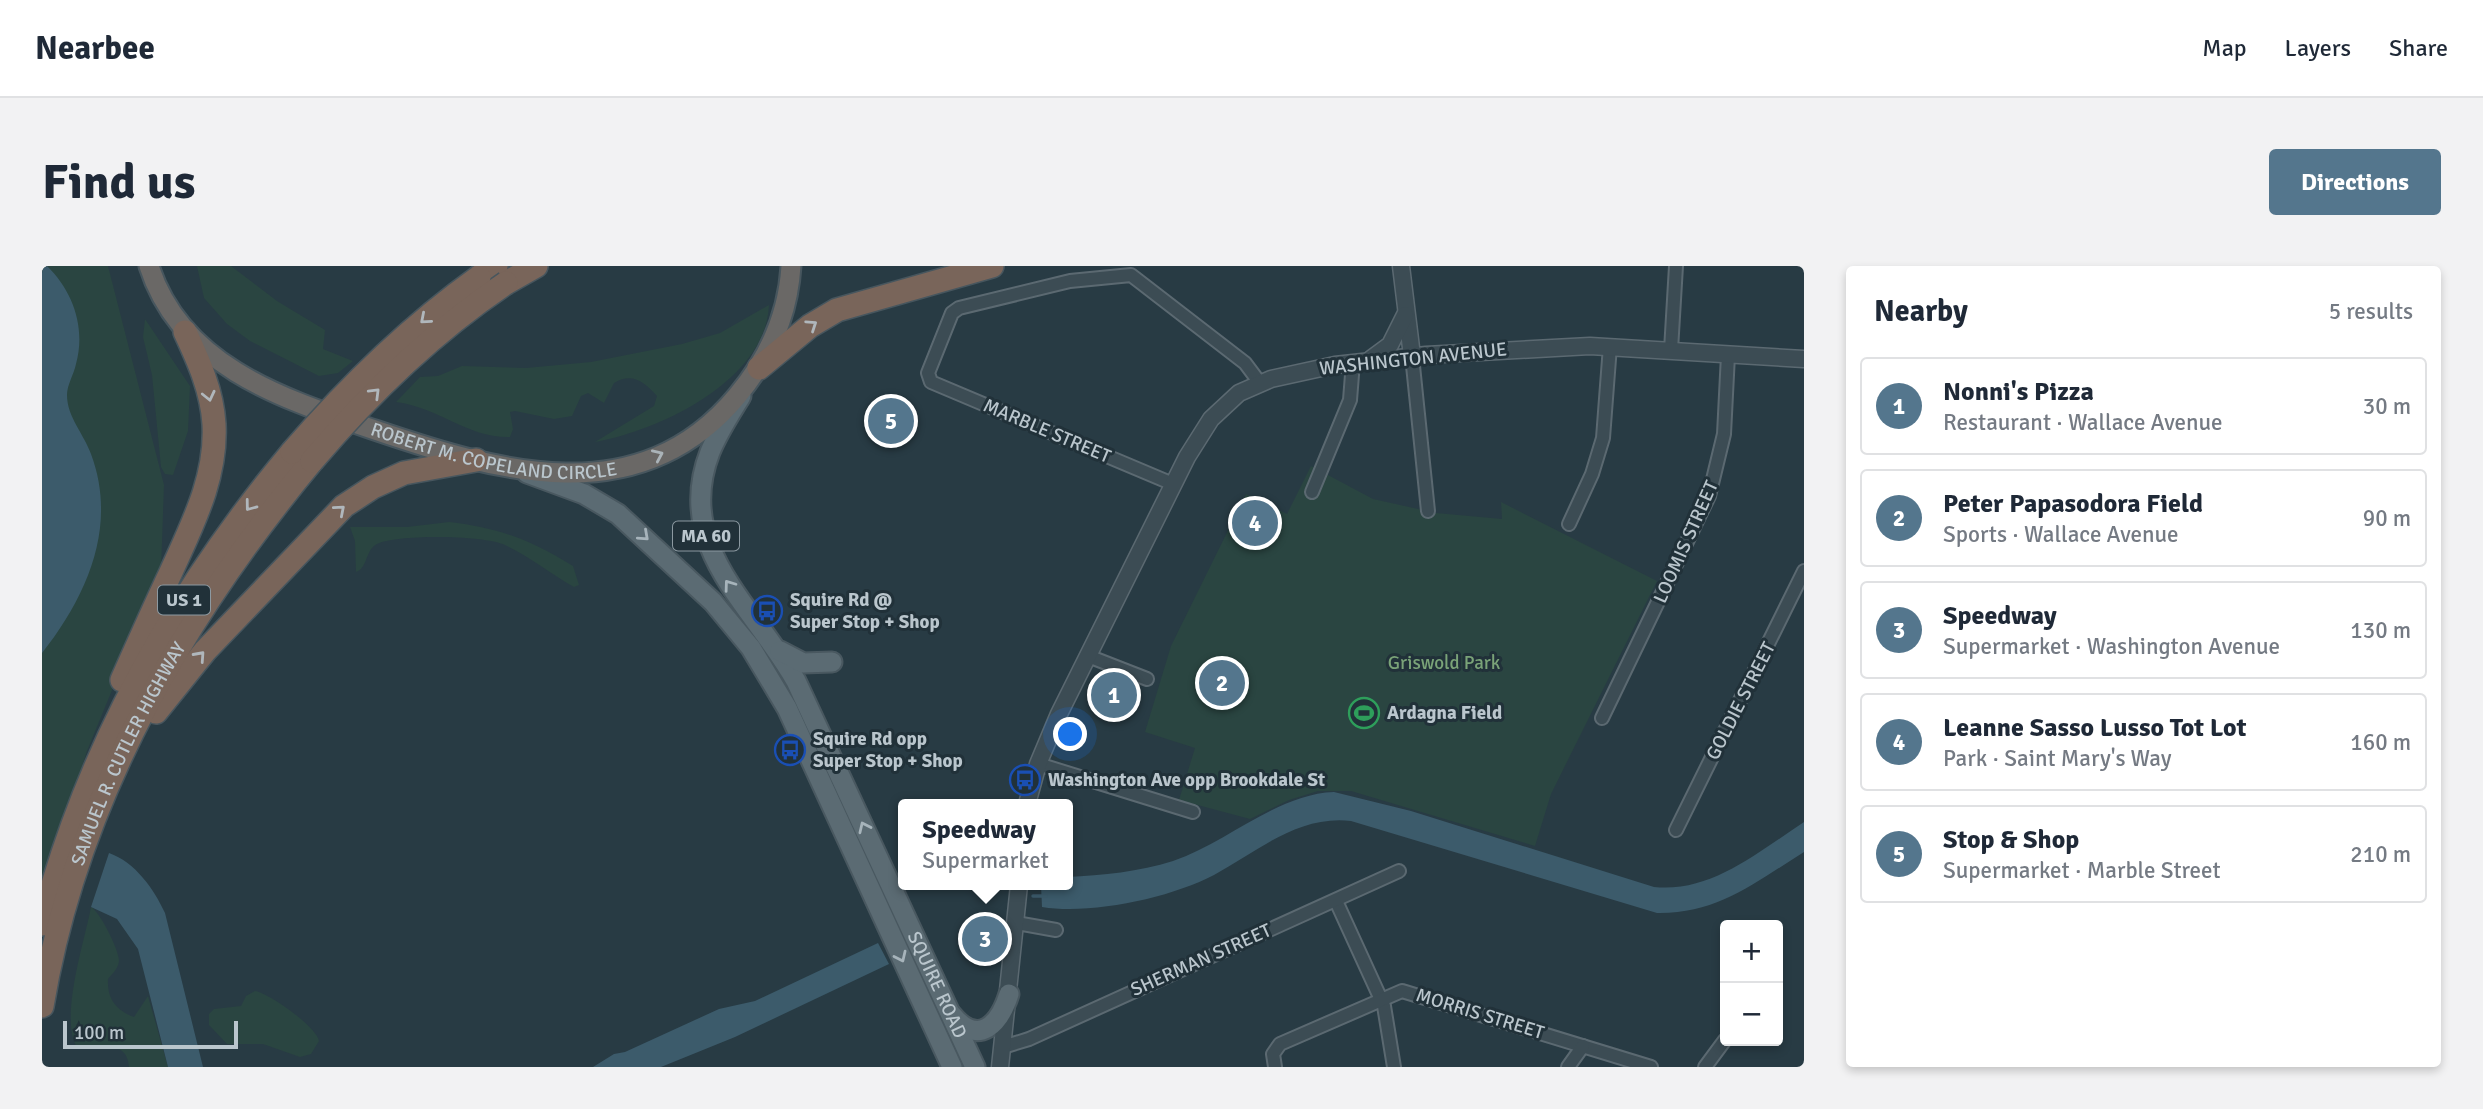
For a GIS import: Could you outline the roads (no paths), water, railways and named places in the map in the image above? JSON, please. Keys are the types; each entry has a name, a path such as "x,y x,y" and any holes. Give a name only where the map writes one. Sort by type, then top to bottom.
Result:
{"highway":[{"name":"ROBERT M. COPELAND CIRCLE","path":"149,266 165,306 186,332 224,365 273,391 386,434 476,460 520,470 582,474 615,470 645,461 677,446 705,428 756,372 782,319 791,266"},
{"name":"SAMUEL R. CUTLER HIGHWAY","path":"42,1006 51,912 136,684 185,599 247,509 302,456 392,348 494,275 536,266"},
{"path":"756,372 810,326 837,310 992,266"},
{"path":"106,765 104,723 209,479 214,446 213,413 204,377 186,332"},
{"path":"106,765 191,666 344,506 373,486 404,473 476,460"}],"main road":[{"name":"SQUIRE ROAD","path":"756,372 708,458 702,482 702,516 716,565 779,651 805,698 975,1067"},
{"name":"SQUIRE ROAD","path":"520,470 584,494 618,514 713,602 751,648 794,724 952,1067"},
{"path":"779,651 803,663 832,662"},
{"path":"948,1009 964,1027 978,1030 988,1028 999,1019 1009,994"}],"street":[{"path":"1401,266 1427,511"},
{"path":"1671,350 1676,266"},
{"name":"MARBLE STREET","path":"1173,484 933,383 928,373 950,317 959,308 1070,281 1131,275 1245,363 1260,383"},
{"path":"1312,492 1350,400 1361,361 1384,351 1395,340 1406,309"},
{"path":"1569,524 1592,474 1603,438 1610,346"},
{"name":"WASHINGTON AVENUE","path":"1028,799 1038,764 1173,484 1211,419 1234,397 1260,383 1361,361 1412,356 1610,346 1804,359"},
{"name":"LOOMIS STREET","path":"1602,718 1709,496 1724,434 1728,355"},
{"name":"GOLDIE STREET","path":"1676,830 1804,571"},
{"path":"1088,656 1147,679"},
{"path":"1038,764 1194,812"},
{"name":"SHERMAN STREET","path":"1003,1047 1036,1036 1399,871"},
{"path":"1000,1067 1019,890"},
{"path":"1336,901 1381,999 1388,1021 1394,1067"},
{"path":"1016,923 1056,930"},
{"name":"MORRIS STREET","path":"1275,1067 1276,1048 1381,999 1406,991 1651,1067"},
{"path":"1568,1067 1583,1046"},
{"path":"1705,1067 1721,1046"}],"water":[{"path":"42,266 47,266 56,276 75,311 79,350 67,391 68,403 91,454 101,507 94,559 84,584 58,631 42,653"},
{"path":"1334,792 1411,811 1654,887 1695,884 1714,877 1751,857 1804,822 1804,852 1752,885 1717,902 1679,912 1657,913 1351,821 1332,821 1296,829 1214,875 1175,891 1130,903 1083,909 1042,907 1041,890 1073,890 1073,876 1147,868 1173,861 1213,843 1272,810 1313,795"},
{"path":"109,853 127,863 143,877 165,913 203,1067 168,1067 138,949 117,919 91,907"},
{"path":"878,943 889,964 735,1037 661,1067 593,1067 614,1054 625,1052 719,1009 755,1001"}],"waterway":[{"path":"1033,896 1046,896"}],"place":[{"name":"Stop & Shop","path":"891,421"},
{"name":"Leanne Sasso Lusso Tot Lot","path":"1255,523"},
{"name":"Squire Rd @ Super Stop + Shop","path":"767,611"},
{"name":"Peter Papasodora Field","path":"1222,683"},
{"name":"Nonni's Pizza","path":"1114,695"},
{"name":"Ardagna Field","path":"1364,713"},
{"name":"Squire Rd opp Super Stop + Shop","path":"790,750"},
{"name":"Washington Ave opp Brookdale St","path":"1025,780"},
{"name":"Speedway","path":"985,939"}],"park label":[{"name":"Griswold Park","path":"1444,663"}]}
